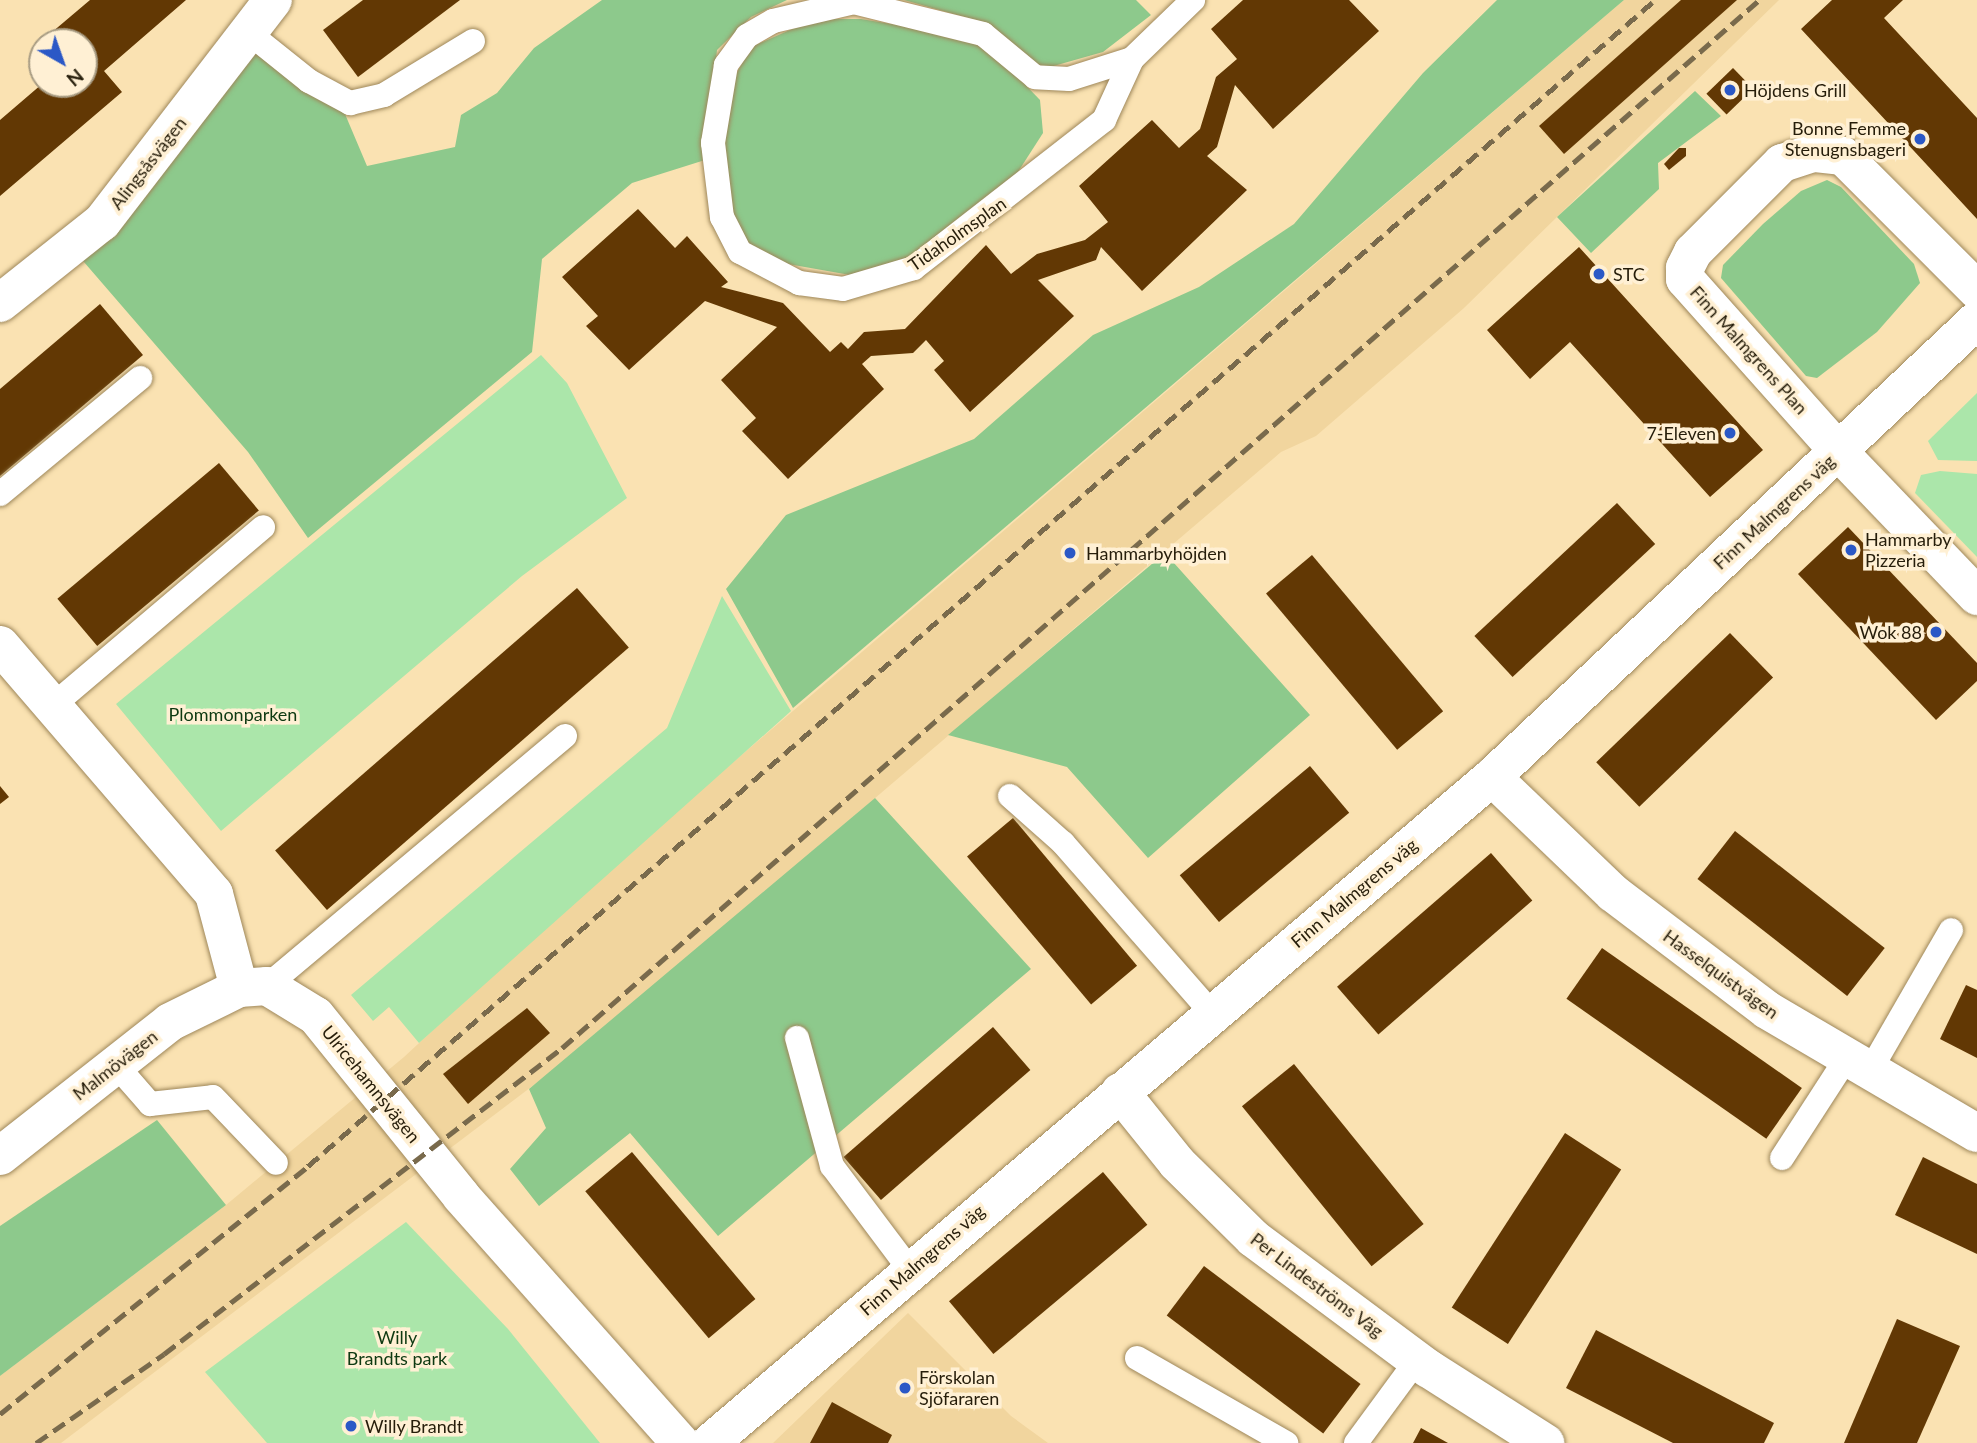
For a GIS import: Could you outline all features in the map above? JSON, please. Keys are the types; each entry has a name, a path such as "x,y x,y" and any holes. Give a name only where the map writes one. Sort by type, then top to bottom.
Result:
{"street":[{"name":"Alingsåsvägen","path":"0,303 103,222 273,0"},
{"name":"Finn Malmgrens Plan","path":"1977,290 1843,156 1813,153 1782,163 1693,252 1685,279 1838,451 1977,596"},
{"name":"Finn Malmgrens väg","path":"710,1443 1492,777 1977,320"},
{"path":"0,645 214,894 253,987"},
{"name":"Hasselquistvägen","path":"1492,777 1612,893 1766,1010 1857,1066 1977,1133"},
{"name":"Malmövägen","path":"0,1156 170,1022 253,987"},
{"name":"Ulricehamnsvägen","path":"253,987 316,1016 461,1196 680,1443"},
{"name":"Per Lindeströms Väg","path":"1120,1092 1177,1163 1253,1238 1417,1360 1545,1443"}],"lane":[{"name":"Tidaholmsplan","path":"1132,59 1069,79 1035,76 983,34 866,5 773,21 747,36 726,65 713,143 722,217 740,252 799,283 843,289 880,282 914,268 978,224 1104,120 1132,59 1193,0"},
{"path":"249,33 309,81 350,103 384,95 473,41"},
{"path":"0,494 140,378"},
{"path":"51,707 263,527"},
{"path":"253,987 565,736"},
{"path":"1010,796 1063,843 1212,1013"},
{"path":"1782,1158 1857,1066 1951,930"},
{"path":"797,1038 832,1166 910,1270"},
{"path":"116,1065 150,1104 213,1097 275,1164"},
{"path":"1137,1358 1286,1443"},
{"path":"1356,1443 1417,1360"}],"shaded area":[{"path":"1624,0 1779,0 1464,308 1316,436 1281,452 576,1053 61,1443 0,1443 0,1376 226,1205 404,1057 592,883"},
{"name":"Förskolan Sjöfararen","path":"908,1313 1011,1416 1048,1443 773,1443"}],"green space":[{"path":"602,0 787,0 751,17 717,50 705,160 632,183 542,259 532,352 308,538 248,452 71,247 249,33 345,114 367,166 455,147 461,115 497,93 534,48"},
{"path":"904,0 1136,0 1151,15 1103,52 1043,69 982,22"},
{"path":"1497,0 1624,0 793,708 726,589 786,515 974,439 1093,335 1199,287 1294,224 1423,73"},
{"path":"815,19 861,19 946,33 993,51 1040,100 1043,133 1005,192 911,260 850,275 771,261 746,245 728,210 724,135 733,80 751,47"},
{"path":"1695,91 1721,116 1658,163 1659,189 1591,253 1557,217"},
{"path":"1827,180 1841,187 1914,264 1920,283 1877,332 1817,378 1806,376 1721,278 1723,265 1763,224 1801,191"},
{"name":"Plommonparken","path":"541,355 567,383 627,498 522,576 221,831 116,704"},
{"path":"1977,393 1977,461 1938,460 1928,441"},
{"path":"1940,471 1977,474 1977,557 1915,493 1921,475"},
{"path":"1165,553 1310,715 1148,858 1067,767 948,735"},
{"path":"722,596 791,711 419,1043 389,1007 373,1021 351,995 667,728"},
{"path":"875,798 1031,969 718,1236 630,1133 539,1206 510,1169 546,1128 529,1089"},
{"path":"157,1120 226,1205 0,1376 0,1226"},
{"name":"Willy Brandts park","path":"406,1222 508,1329 600,1443 267,1443 205,1372"}],"building":[{"path":"90,0 186,0 104,71 122,92 0,196 0,120 28,96 98,98 98,28 57,28"},
{"path":"363,0 460,0 358,77 323,30"},
{"path":"1243,0 1349,0 1379,31 1273,129 1235,85 1217,147 1207,156 1247,190 1142,291 1101,247 1096,260 1038,280 1074,316 970,412 934,370 944,361 926,340 913,353 871,356 862,364 884,389 788,479 742,431 756,418 721,380 777,327 705,301 629,370 586,326 598,316 562,277 638,209 675,248 687,236 728,282 721,287 783,303 830,352 841,342 848,349 864,332 905,329 986,245 1011,274 1037,254 1085,240 1108,222 1079,186 1152,120 1179,148 1200,129 1216,77 1237,59 1211,29"},
{"path":"1681,0 1737,0 1564,154 1539,126"},
{"path":"1832,0 1903,0 1884,18 1977,118 1977,219 1801,29"},
{"path":"1733,68 1753,89 1727,115 1706,94"},
{"path":"1679,148 1686,148 1686,156 1669,170 1664,164"},
{"path":"1579,247 1763,450 1710,497 1570,342 1530,379 1487,330"},
{"path":"100,304 143,355 0,476 0,389"},
{"path":"219,463 259,510 97,646 57,599"},
{"path":"1617,503 1655,544 1513,677 1474,636"},
{"path":"1848,527 1977,663 1977,681 1936,720 1798,574"},
{"path":"1312,555 1443,711 1397,750 1266,594"},
{"path":"577,588 629,648 327,910 275,850"},
{"path":"1730,633 1773,678 1639,807 1596,762"},
{"path":"1310,766 1349,813 1219,922 1180,875"},
{"path":"0,786 9,797 0,804"},
{"path":"1013,818 1137,966 1091,1004 967,857"},
{"path":"1735,831 1885,948 1847,996 1697,879"},
{"path":"1491,853 1532,901 1378,1034 1337,987"},
{"path":"1602,948 1802,1088 1766,1139 1566,999"},
{"path":"1966,985 1977,990 1977,1058 1940,1039"},
{"path":"527,1008 550,1033 468,1104 443,1074"},
{"path":"993,1027 1030,1070 881,1200 844,1157"},
{"path":"1294,1064 1424,1224 1372,1266 1242,1106"},
{"path":"1565,1133 1621,1169 1508,1344 1452,1307"},
{"path":"632,1152 755,1299 709,1338 585,1191"},
{"path":"1923,1157 1977,1184 1977,1254 1895,1215"},
{"path":"1103,1172 1147,1225 993,1354 949,1301"},
{"path":"1204,1266 1361,1384 1323,1433 1167,1316"},
{"path":"1897,1319 1960,1346 1917,1443 1844,1443"},
{"path":"1596,1330 1774,1423 1764,1443 1673,1443 1566,1388"},
{"path":"832,1402 892,1435 888,1443 810,1443"},
{"path":"1421,1428 1448,1443 1413,1443"}],"railway":[{"path":"0,1414 308,1166 1655,0"},
{"path":"36,1443 164,1354 562,1048 1759,0"}],"place":[{"name":"Höjdens Grill","path":"1730,90"},
{"name":"Bonne Femme Stenugnsbageri","path":"1920,139"},
{"name":"STC","path":"1599,274"},
{"name":"7-Eleven","path":"1730,433"},
{"name":"Hammarby Pizzeria","path":"1851,550"},
{"name":"Hammarbyhöjden","path":"1070,553"},
{"name":"Wok 88","path":"1936,632"},
{"name":"Förskolan Sjöfararen","path":"905,1388"},
{"name":"Willy Brandt","path":"351,1426"}]}
